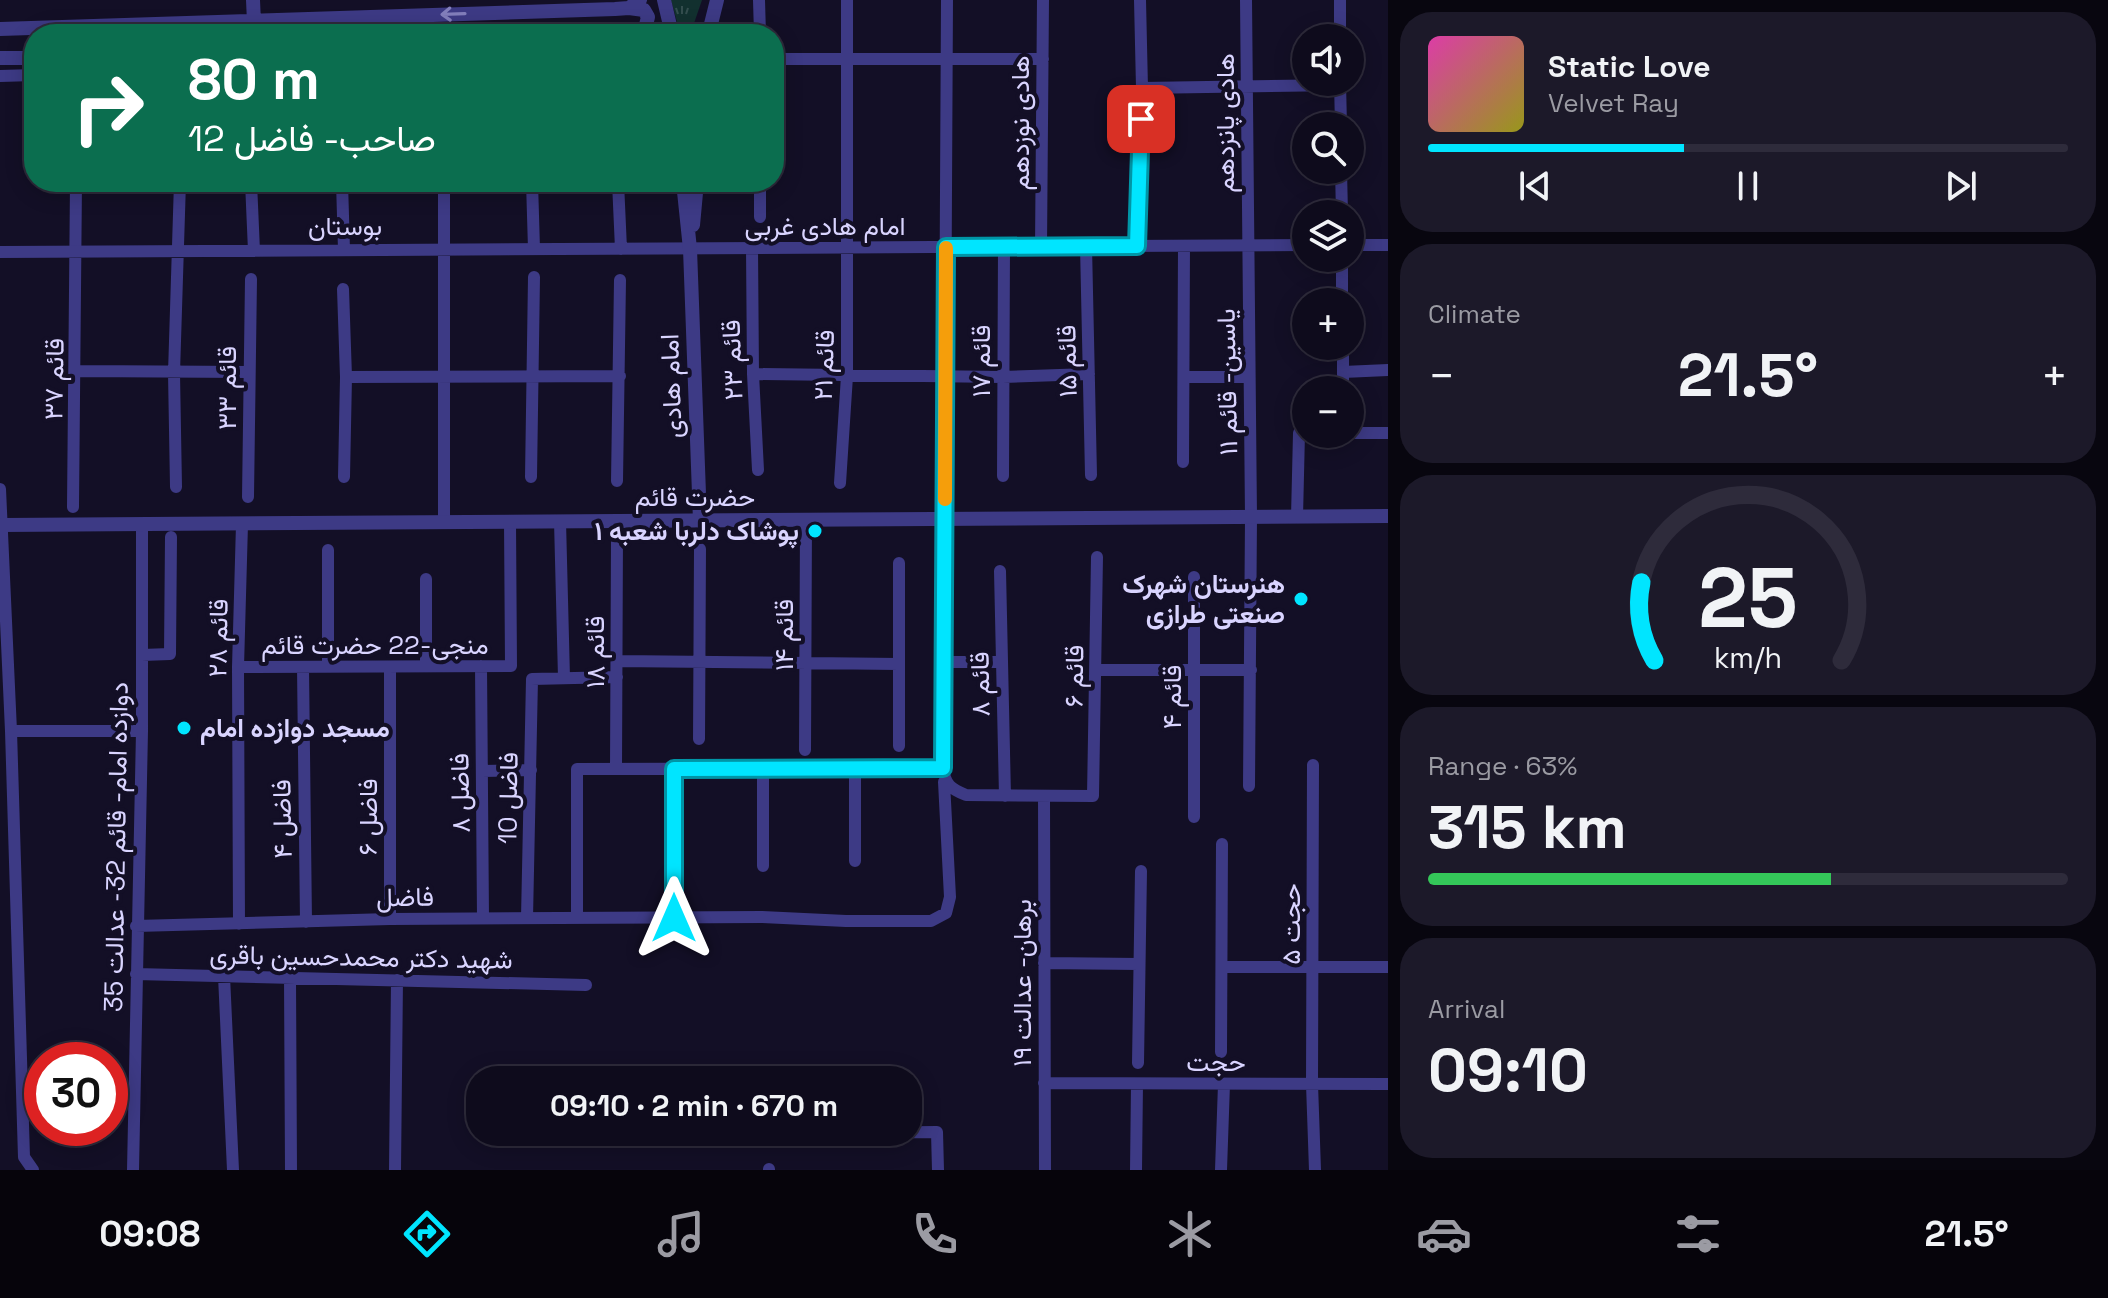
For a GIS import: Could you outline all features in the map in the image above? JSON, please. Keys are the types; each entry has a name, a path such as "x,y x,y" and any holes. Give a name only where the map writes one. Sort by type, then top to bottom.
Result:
{"street":[{"path":"253,0 254,22"},
{"path":"664,0 670,24"},
{"path":"710,24 717,0"},
{"path":"759,0 760,24"},
{"name":"قائم ۲۱","path":"840,483 847,376 847,0"},
{"name":"فاضل","path":"136,926 483,918 931,921 946,913 950,897 944,774 947,0"},
{"name":"هادی نوزدهم","path":"1041,247 1043,0"},
{"path":"1137,246 1142,88 1140,0"},
{"name":"هادی پانزدهم","path":"1246,0 1248,245"},
{"path":"1340,0 1340,24"},
{"path":"181,24 635,4 648,17 646,24"},
{"path":"0,29 24,28"},
{"path":"0,58 24,58"},
{"path":"784,59 1043,59"},
{"path":"0,76 24,75"},
{"path":"1142,88 1292,85"},
{"name":"قائم ۳۷","path":"73,507 76,192"},
{"path":"176,487 174,373 180,192"},
{"path":"251,192 254,251"},
{"path":"342,192 344,250"},
{"path":"444,192 444,522"},
{"path":"532,192 534,249"},
{"path":"618,192 621,249"},
{"path":"684,192 690,249"},
{"path":"690,249 696,192"},
{"path":"760,192 760,217"},
{"name":"یاسین- قائم ۱۱","path":"1248,245 1251,517 1249,786"},
{"name":"امام هادی غربی","path":"690,249 1292,245"},
{"path":"1364,245 1388,245"},
{"name":"قائم ۱۵","path":"1086,246 1091,475"},
{"path":"1183,462 1184,246"},
{"name":"قائم ۱۷","path":"1003,476 1004,247"},
{"name":"قائم ۲۳","path":"752,248 753,374 758,470"},
{"name":"بوستان","path":"0,252 690,249"},
{"name":"امام هادی","path":"690,249 700,521"},
{"path":"531,477 534,277"},
{"name":"قائم ۳۳","path":"248,497 251,279"},
{"path":"617,481 620,280"},
{"path":"343,289 346,377 344,477"},
{"path":"1343,360 1343,377 1388,370"},
{"path":"76,371 249,372"},
{"path":"753,374 1003,377 1089,374"},
{"path":"346,377 620,376"},
{"path":"1184,377 1249,377"},
{"path":"1364,433 1388,433"},
{"path":"1297,517 1302,448"},
{"path":"0,489 24,1157 29,1168"},
{"name":"حضرت قائم","path":"2,525 1388,516"},
{"name":"قائم ۱۴","path":"805,750 806,520"},
{"path":"560,521 564,678 617,677"},
{"name":"منجی-22 حضرت قائم","path":"238,667 511,666 510,522"},
{"name":"دوازده امام- قائم 32- عدالت 35","path":"133,1170 142,731 142,524"},
{"name":"قائم ۲۸","path":"239,924 238,667 242,524"},
{"name":"قائم ۱۸","path":"616,769 617,535"},
{"path":"142,655 170,654 171,537"},
{"path":"699,739 700,549"},
{"path":"328,550 328,667"},
{"name":"قائم ۶","path":"1044,797 1093,796 1097,557"},
{"path":"899,563 899,746"},
{"name":"قائم ۸","path":"1000,571 1005,796"},
{"name":"قائم ۴","path":"1194,577 1194,817"},
{"path":"426,579 426,666"},
{"path":"617,661 899,664"},
{"path":"945,662 1002,662"},
{"name":"فاضل ۸","path":"481,666 483,918"},
{"name":"فاضل ۴","path":"303,667 306,922"},
{"name":"فاضل ۶","path":"390,667 390,919"},
{"path":"1097,670 1251,670"},
{"name":"فاضل 10","path":"527,918 532,679 564,678"},
{"path":"11,731 142,731"},
{"name":"حجت ۵","path":"1313,765 1312,1084 1315,1170"},
{"path":"577,918 577,769 855,769 944,774 951,789 966,795 1044,797"},
{"path":"673,917 674,769"},
{"path":"763,769 763,866"},
{"path":"855,769 855,861"},
{"path":"482,771 531,770"},
{"name":"برهان- عدالت ۱۹","path":"1044,797 1045,1170"},
{"path":"0,843 15,843"},
{"path":"1221,1052 1222,844"},
{"path":"1138,1063 1141,871"},
{"path":"1044,963 1139,964"},
{"path":"1222,967 1388,967"},
{"name":"شهید دکتر محمدحسین باقری","path":"136,974 586,985"},
{"path":"224,976 233,1170"},
{"path":"290,978 291,1170"},
{"path":"395,1170 397,980"},
{"name":"حجت","path":"1044,1083 1388,1084"},
{"path":"1136,1170 1137,1084"},
{"path":"1221,1170 1224,1084"},
{"path":"922,1132 937,1132 938,1170"}],"green space":[{"path":"671,0 702,0 694,24 678,24"}],"slow traffic":[{"path":"945,499 946,248"}],"place":[{"name":"پوشاک دلربا شعبه ۱","path":"815,531"},
{"name":"هنرستان شهرک صنعتی طرازی","path":"1301,599"},
{"name":"مسجد دوازده امام","path":"184,728"}],"route":[{"path":"674,918 674,769 943,768 946,247 1137,246 1141,119"}]}
